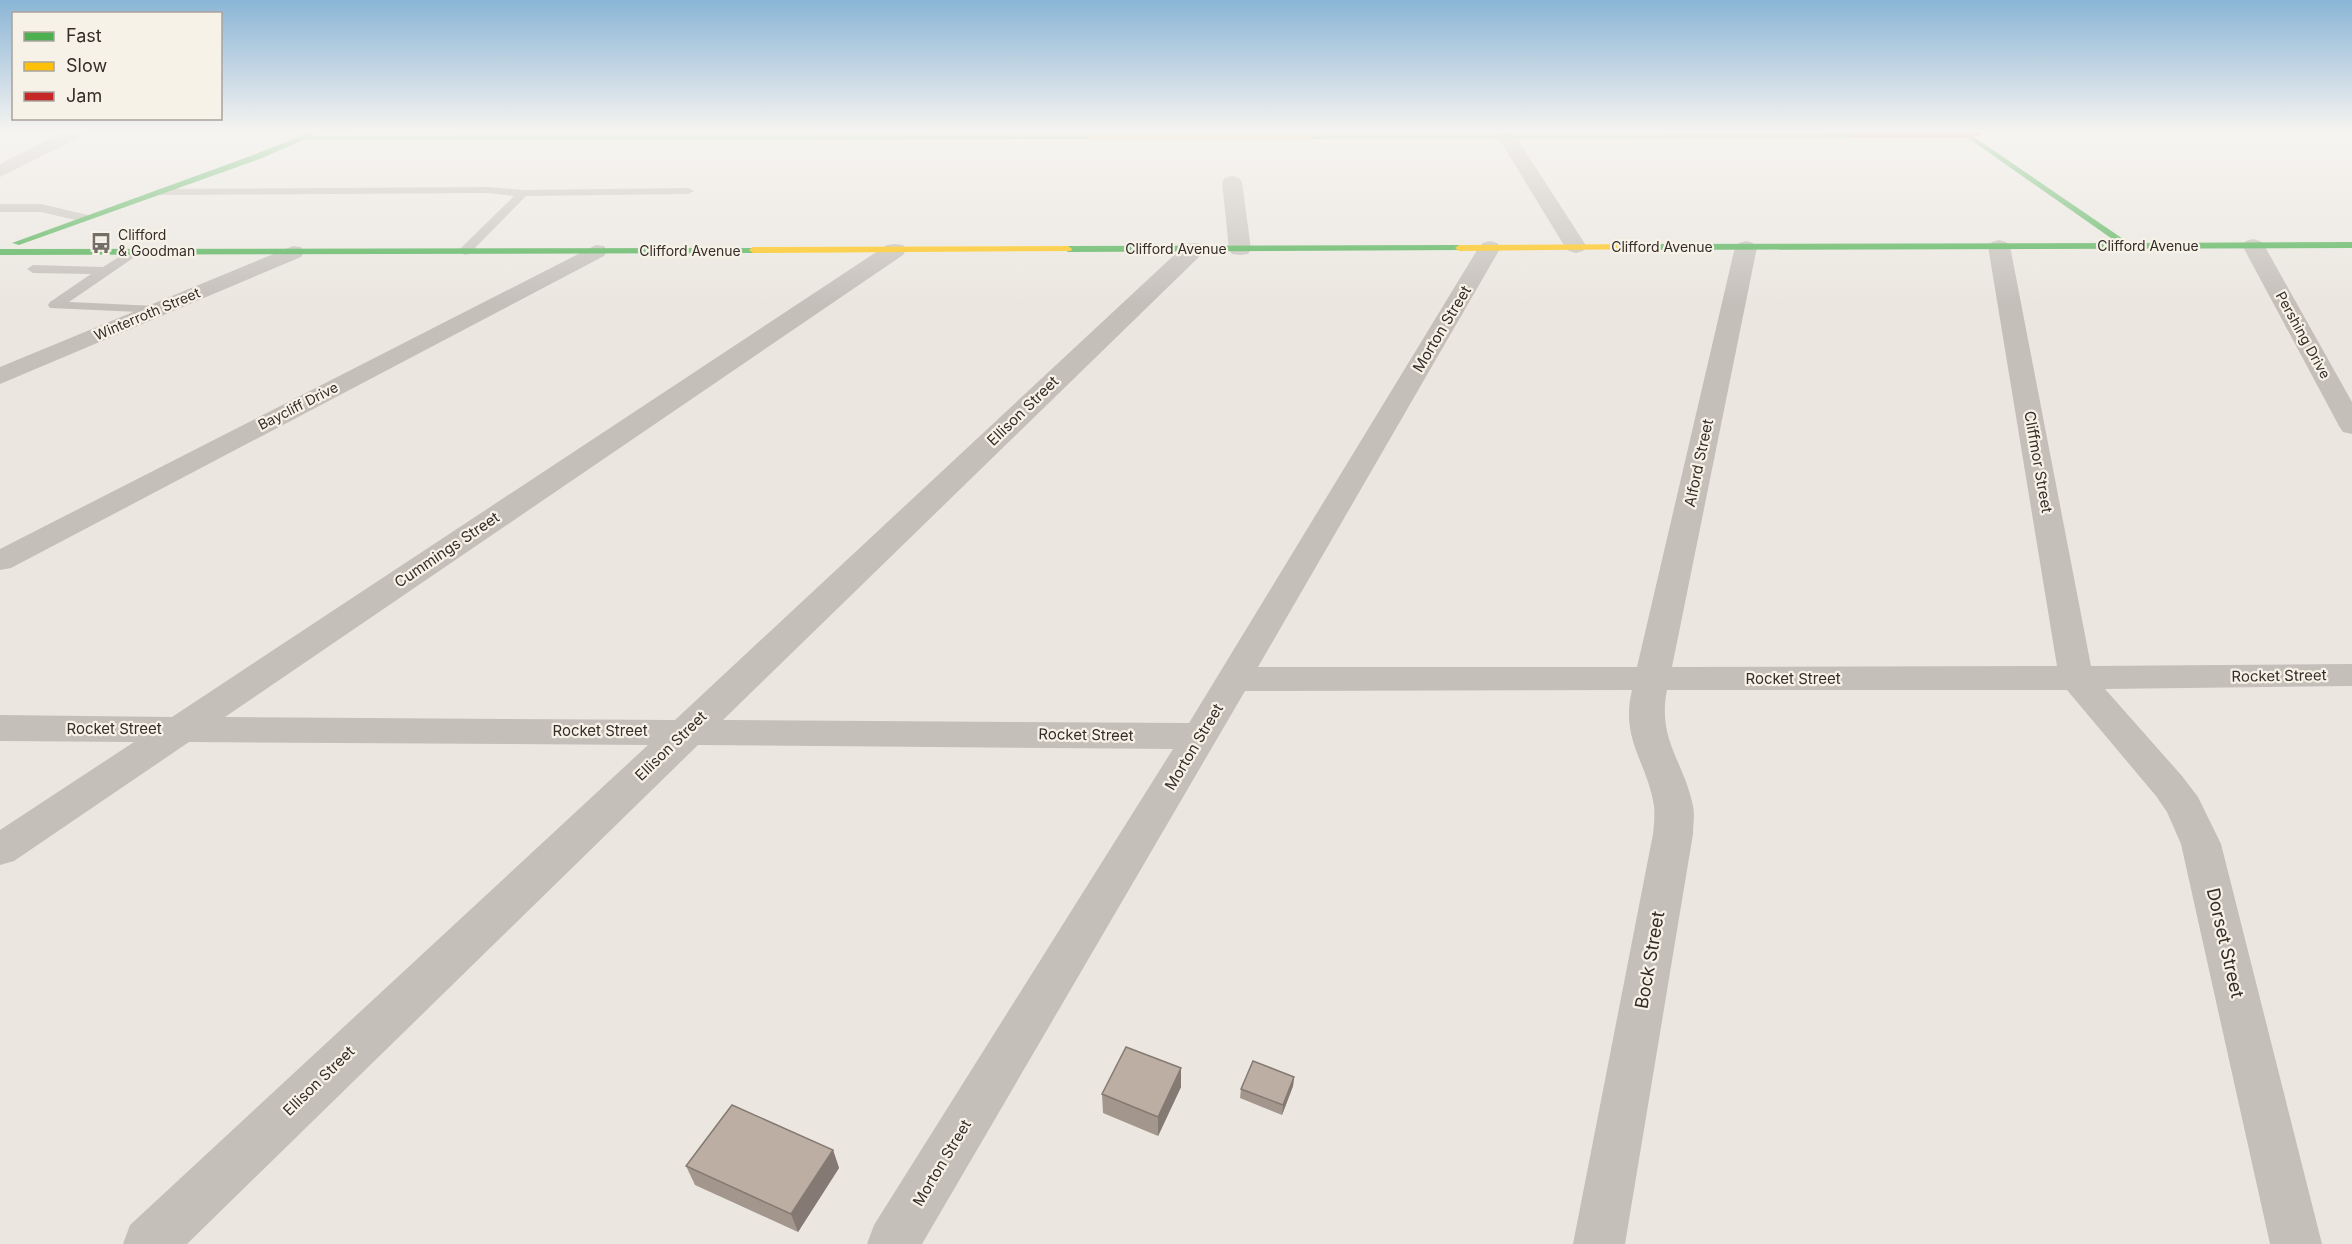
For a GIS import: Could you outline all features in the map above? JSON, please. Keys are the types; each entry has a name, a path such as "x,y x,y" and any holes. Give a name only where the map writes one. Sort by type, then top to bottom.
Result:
{"main road":[{"path":"0,250 167,189"},
{"path":"2046,189 2128,246"},
{"name":"Clifford Avenue","path":"0,250 293,252 2352,245"}],"street":[{"path":"1233,189 1240,249"},
{"path":"1540,189 1576,247"},
{"name":"Pershing Drive","path":"2253,245 2352,426"},
{"name":"Cliffmor Street","path":"2000,246 2076,678"},
{"name":"Morton Street","path":"893,1244 1200,736 1490,247"},
{"name":"Alford Street","path":"1651,679 1746,247"},
{"name":"Ellison Street","path":"148,1244 1194,249"},
{"name":"Cummings Street","path":"0,850 894,250"},
{"name":"Baycliff Drive","path":"0,561 596,251"},
{"name":"Winterroth Street","path":"0,376 293,252"},
{"name":"Rocket Street","path":"1234,679 2076,678 2352,675"},
{"name":"Dorset Street","path":"2076,678 2169,786 2184,807 2201,844 2296,1244"},
{"name":"Bock Street","path":"1599,1244 1673,834 1671,799 1650,741 1646,721 1651,679"},
{"name":"Rocket Street","path":"0,728 1200,736"}],"lane":[{"path":"159,192 688,191"},
{"path":"465,251 523,193"},
{"path":"0,208 41,208 84,218"},
{"path":"135,251 55,305 156,310"},
{"path":"33,269 106,271"}],"building":[{"path":"1126,1047 1181,1068 1158,1117 1102,1094"},
{"path":"1253,1061 1294,1077 1283,1105 1241,1089"},
{"path":"732,1105 833,1150 791,1214 686,1166"}],"traffic: fast":[{"path":"16,243 167,189"},
{"path":"2045,189 2128,246"},
{"path":"1647,247 2352,245"},
{"path":"1068,249 1459,248"},
{"path":"0,252 753,250"}],"traffic: slow":[{"path":"1459,248 1647,247"},
{"path":"753,250 1068,249"}],"place":[{"name":"Clifford & Goodman","path":"101,243"}]}
